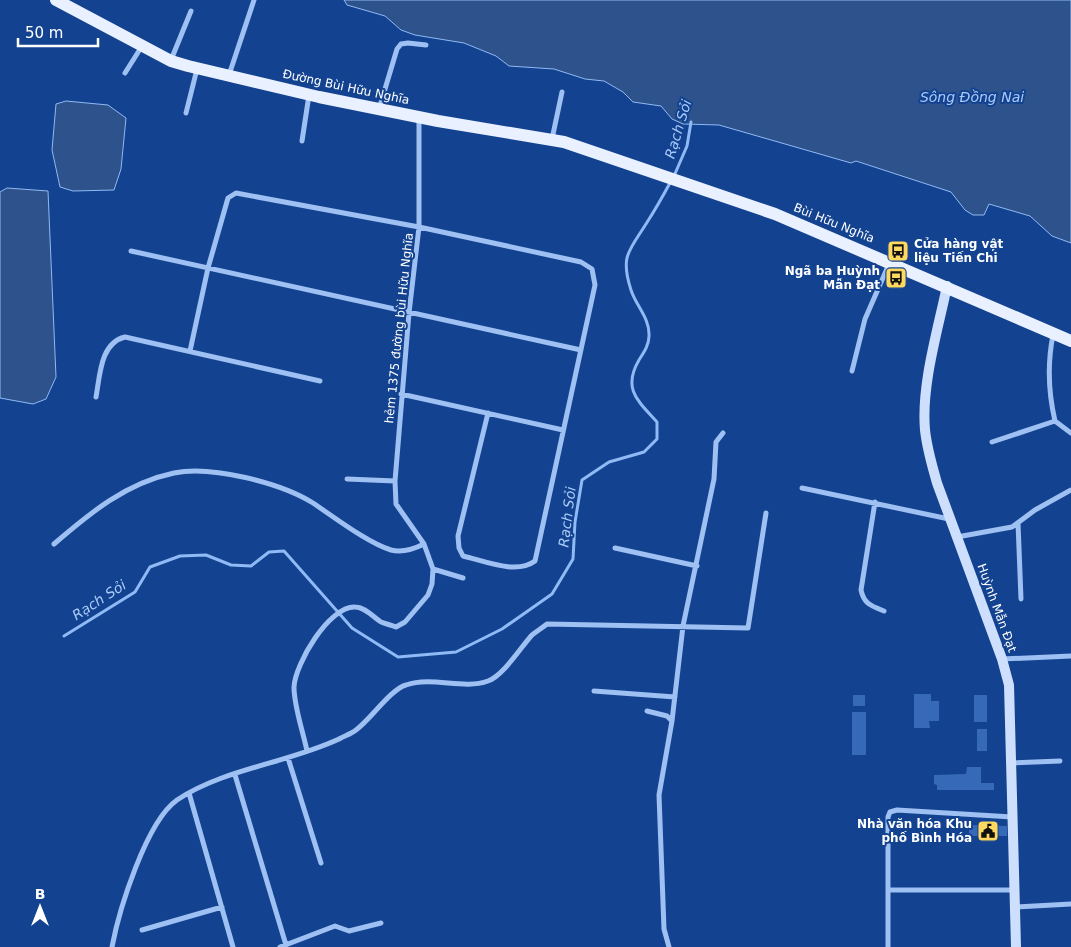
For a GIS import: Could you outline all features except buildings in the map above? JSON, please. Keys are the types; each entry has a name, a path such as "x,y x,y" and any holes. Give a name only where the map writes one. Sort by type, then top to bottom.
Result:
{"main road":[{"name":"Đường Bùi Hữu Nghĩa","path":"56,0 171,61 309,95 552,140 641,168"},
{"name":"Bùi Hữu Nghĩa","path":"641,168 694,188 775,214 947,286 1071,341"},
{"name":"Huỳnh Mẫn Đạt","path":"947,286 931,365 925,428 928,453 950,519 1002,659 1009,685 1016,947"}],"street":[{"path":"229,75 254,0"},
{"path":"171,61 191,11"},
{"path":"379,109 396,49 400,44 408,43 426,46"},
{"path":"125,73 142,45"},
{"path":"186,113 197,68"},
{"path":"552,140 562,92"},
{"path":"302,141 309,95"},
{"name":"hẻm 1375 đường bùi Hữu Nghĩa","path":"420,117 419,227 401,394 396,504 424,544 433,569"},
{"path":"190,351 208,268 228,198 236,193 419,227 581,262 592,269 595,285 535,561 527,567 516,568 463,556 459,548 458,536 488,413"},
{"path":"130,251 581,350"},
{"path":"852,372 865,318 890,262"},
{"path":"1054,333 1048,374 1055,421 1071,433"},
{"path":"96,397 107,350 119,339 131,338 320,380"},
{"path":"401,394 563,430"},
{"path":"992,442 1055,421"},
{"path":"669,947 664,929 659,795 672,721 683,626 714,479 716,442 723,434"},
{"path":"54,544 111,498 133,487 176,472 216,471 297,495 393,550 415,549 424,544"},
{"path":"347,479 396,481"},
{"path":"802,488 950,519"},
{"path":"957,537 1012,527 1035,510 1071,490"},
{"path":"874,502 861,590 863,599 869,605 884,611"},
{"path":"112,947 132,876 146,844 161,817 175,802 189,793 235,775 308,751 356,730 403,686 421,680 472,683 488,681 498,674 534,633 548,624 748,628 766,513"},
{"path":"1018,523 1022,598"},
{"path":"615,548 697,566"},
{"path":"308,751 294,689 295,676 306,653 327,621 346,608 361,608 382,622 396,627 405,622 428,595 432,584 433,569 463,578"},
{"path":"1002,659 1071,656"},
{"path":"594,691 675,697"},
{"path":"647,711 667,716 672,721"},
{"path":"288,758 321,863"},
{"path":"1011,763 1060,762"},
{"path":"235,775 283,946 335,926 349,931 380,923"},
{"path":"189,793 233,947"},
{"path":"888,947 888,817 890,812 897,810 1012,817"},
{"path":"888,890 1014,890"},
{"path":"1015,907 1071,904"},
{"path":"142,930 222,907"}],"water":[{"name":"Sông Đồng Nai","path":"344,0 1071,0 1071,243 1052,236 1030,216 989,204 984,215 973,215 965,210 951,192 856,161 851,163 719,125 683,124 672,119 661,106 633,102 623,92 604,81 585,79 554,69 509,66 496,56 464,43 415,35 401,30 385,16 347,5"},
{"path":"66,101 108,105 126,118 121,169 114,190 73,191 60,187 52,150 56,104"},
{"path":"7,188 48,191 56,377 46,399 33,404 0,398 0,192"}],"waterway":[{"name":"Rạch Sỏi","path":"674,176 687,146 691,122"},
{"name":"Rạch Sỏi","path":"64,636 135,592 150,567 180,556 206,555 231,565 251,566 269,552 284,551 352,628 398,657 456,652 502,629 552,594 573,559 575,522 582,480 609,462 644,452 657,439 657,422 638,401 632,387 634,370 646,348 649,330 631,290 626,261 631,248 671,181"}],"place":[{"name":"Cửa hàng vật liệu Tiến Chi","path":"898,251"},
{"name":"Ngã ba Huỳnh Mẫn Đạt","path":"896,278"},
{"name":"Nhà văn hóa Khu phố Bình Hóa","path":"988,831"}]}
